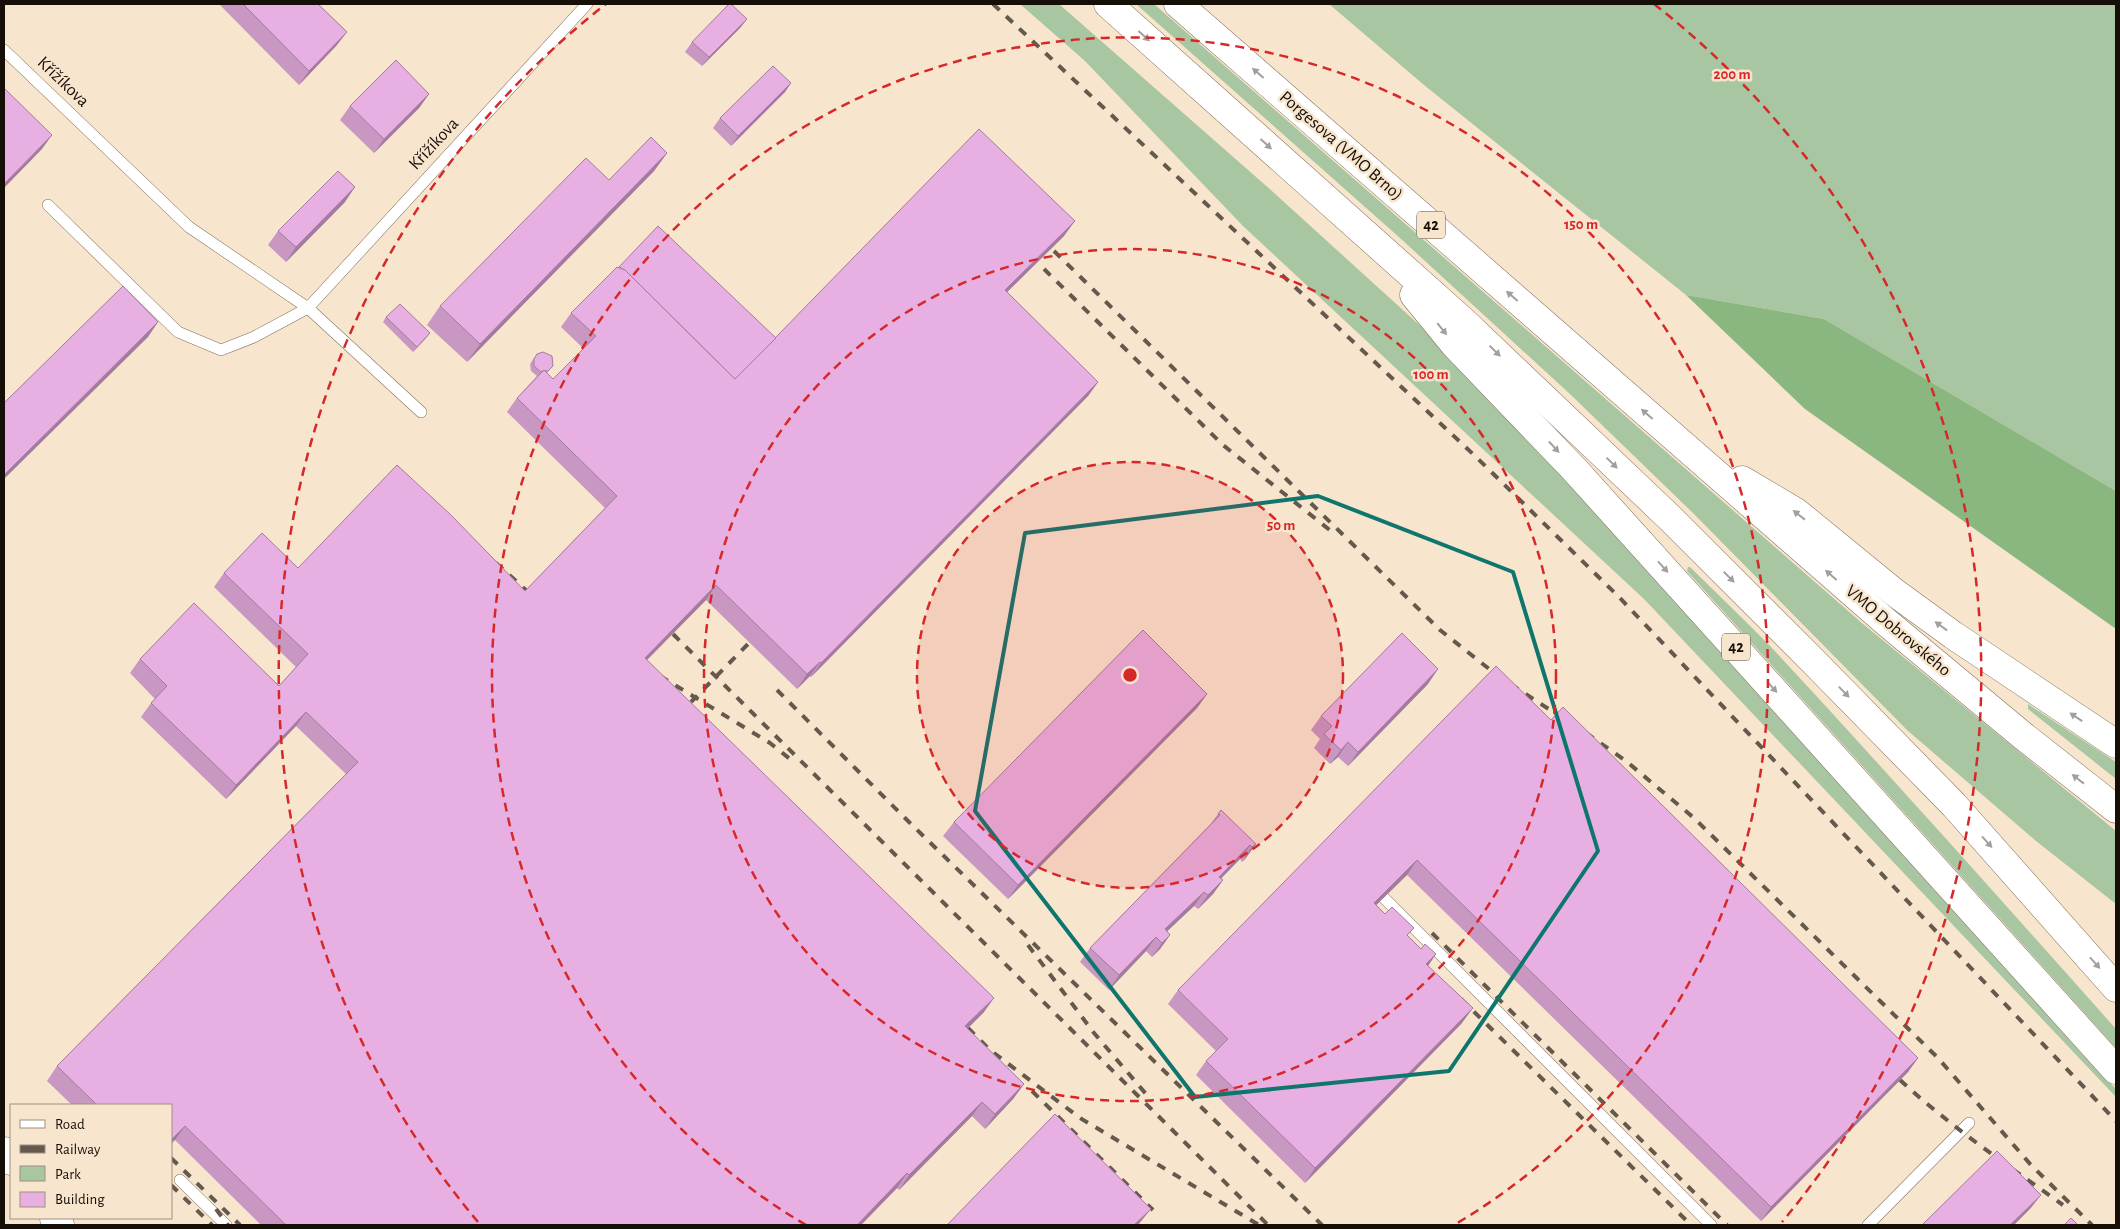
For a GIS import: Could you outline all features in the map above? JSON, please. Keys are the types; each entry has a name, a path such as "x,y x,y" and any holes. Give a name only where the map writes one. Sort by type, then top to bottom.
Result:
{"main road":[{"name":"42","path":"1108,4 1470,328 1671,519 1954,805 2116,988"},
{"name":"Porgesova (VMO Brno)","path":"1178,4 1684,446"},
{"name":"42","path":"1356,224 1454,344 1574,469 2116,1070"},
{"name":"42","path":"1684,446 1796,512 1901,598 2116,744"},
{"name":"VMO Dobrovského","path":"1684,446 1886,622 2022,735 2116,809"}],"lane":[{"name":"Křížíkova","path":"48,205 178,332 221,350 254,337 308,308 587,4"},
{"name":"Křížíkova","path":"4,50 189,227 308,308 421,412"},
{"path":"1384,898 1711,1225"},
{"path":"1868,1225 1969,1123"},
{"path":"180,1180 226,1225"}],"highlighted area":[{"path":"1318,496 1513,572 1598,851 1449,1071 1195,1097 975,811 1025,533"}],"green space":[{"path":"1020,4 1059,4 1273,192 1448,351 1572,485 2083,1055 2116,1089 2116,1097 1644,599 1243,226 1085,61"},
{"path":"1136,4 1154,4 1863,624 2116,831 2116,904 2036,841 1907,730 1694,514 1571,395 1400,238"},
{"path":"1329,4 2116,4 2116,491 1824,319 1686,295 1424,85"},
{"path":"1686,295 1824,319 2116,491 2116,629 1805,409"},
{"path":"1688,567 1771,647 1902,789 2116,1029 2116,1048 1687,571"},
{"path":"2028,704 2116,762 2116,779 2028,709"}],"building":[{"path":"243,4 318,4 347,32 309,71"},
{"path":"729,4 747,19 709,57 692,42"},
{"path":"396,60 429,94 384,139 350,106"},
{"path":"773,66 791,83 738,136 720,118"},
{"path":"4,88 52,135 4,184"},
{"path":"979,129 1075,221 1005,290 1098,382 821,663 807,674 716,585 645,658 994,998 965,1026 1024,1084 995,1114 982,1102 909,1175 907,1173 857,1225 286,1225 185,1126 172,1139 172,1104 96,1104 57,1066 358,762 306,712 236,785 151,703 167,686 140,659 194,603 279,686 308,654 224,573 262,533 298,568 397,465 451,515 525,591 617,496 517,398 544,370 553,379 596,336 571,313 617,267 625,270 735,379"},
{"path":"651,137 667,153 480,344 440,306 586,158 609,180"},
{"path":"338,171 355,187 296,247 278,231"},
{"path":"658,226 776,338 735,379 625,270 619,267"},
{"path":"123,286 158,322 4,475 4,403"},
{"path":"400,304 430,333 417,347 386,317"},
{"path":"543,352 552,356 553,366 548,371 544,370 541,372 534,366 534,359 537,354"},
{"path":"1143,630 1207,694 1018,885 954,822"},
{"path":"1402,633 1438,669 1358,752 1348,742 1341,750 1324,734 1332,726 1321,716"},
{"path":"1496,666 1551,720 1563,707 1918,1058 1771,1207 1417,860 1374,903 1385,914 1392,907 1414,928 1407,935 1421,949 1425,944 1436,954 1426,964 1473,1008 1315,1168 1206,1061 1228,1039 1178,990"},
{"path":"1221,810 1256,844 1252,847 1250,845 1219,877 1223,880 1208,895 1204,892 1165,929 1170,935 1162,943 1156,937 1119,975 1090,948 1220,815 1218,814"},
{"path":"1055,1114 1151,1209 1134,1225 947,1225"},
{"path":"1997,1151 2041,1195 2010,1225 1922,1225"},
{"path":"2071,1218 2078,1225 2064,1225"}],"railway":[{"path":"993,4 1474,455 1619,597 2116,1121"},
{"path":"1054,251 1440,630 1498,676 1567,721"},
{"path":"1044,269 1223,445 1331,531"},
{"path":"496,563 527,591"},
{"path":"673,634 1268,1225"},
{"path":"691,702 750,642"},
{"path":"660,676 770,743 790,759"},
{"path":"777,690 909,822 1322,1225"},
{"path":"1586,733 1626,761 1694,818 1938,1058 2031,1165 2092,1225"},
{"path":"1432,933 1727,1225"},
{"path":"1028,945 1094,1033 1152,1101"},
{"path":"1461,999 1691,1225"},
{"path":"968,1028 998,1058"},
{"path":"994,1053 1080,1118 1259,1225"},
{"path":"1900,1080 1959,1129 2063,1205"},
{"path":"1032,1091 1153,1210"},
{"path":"172,1159 240,1225"},
{"path":"172,1186 212,1225"},
{"path":"216,1209 228,1225"}]}
